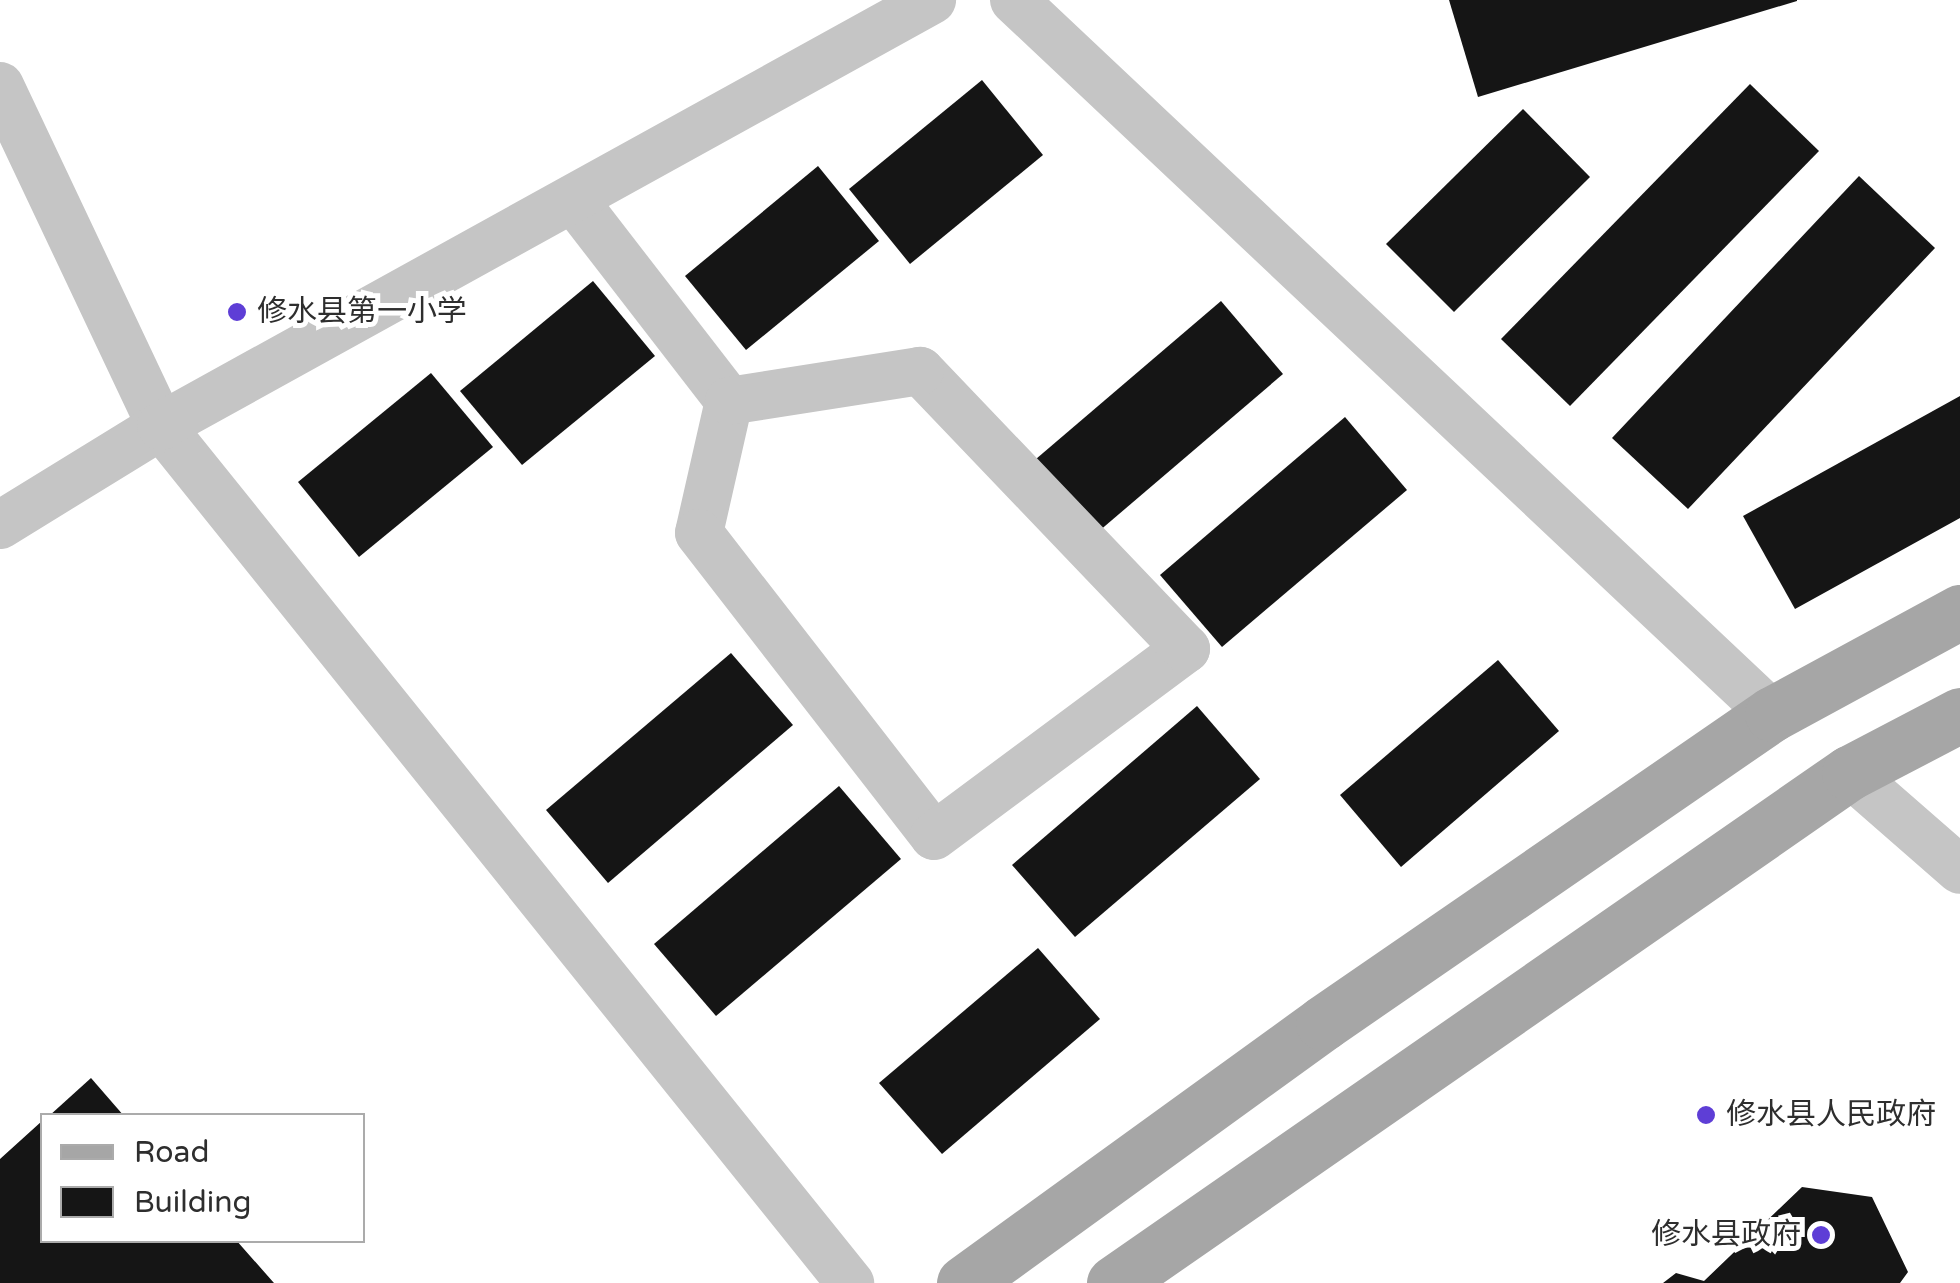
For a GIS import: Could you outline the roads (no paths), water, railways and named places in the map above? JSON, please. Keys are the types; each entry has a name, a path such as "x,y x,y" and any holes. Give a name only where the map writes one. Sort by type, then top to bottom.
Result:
{"main road":[{"path":"964,1283 1323,1023 1772,714 1960,612"},
{"path":"1114,1283 1849,774 1960,715"}],"street":[{"path":"0,526 162,426 932,0"},
{"path":"1014,0 1772,714"},
{"path":"0,86 162,426 850,1283"},
{"path":"572,199 729,401"},
{"path":"920,371 1186,649 934,836 699,533 729,401 920,371"},
{"path":"1849,774 1960,870"}],"place":[{"name":"修水县第一小学","path":"237,312"},
{"name":"修水县人民政府","path":"1706,1115"},
{"name":"修水县政府","path":"1821,1235"}]}
